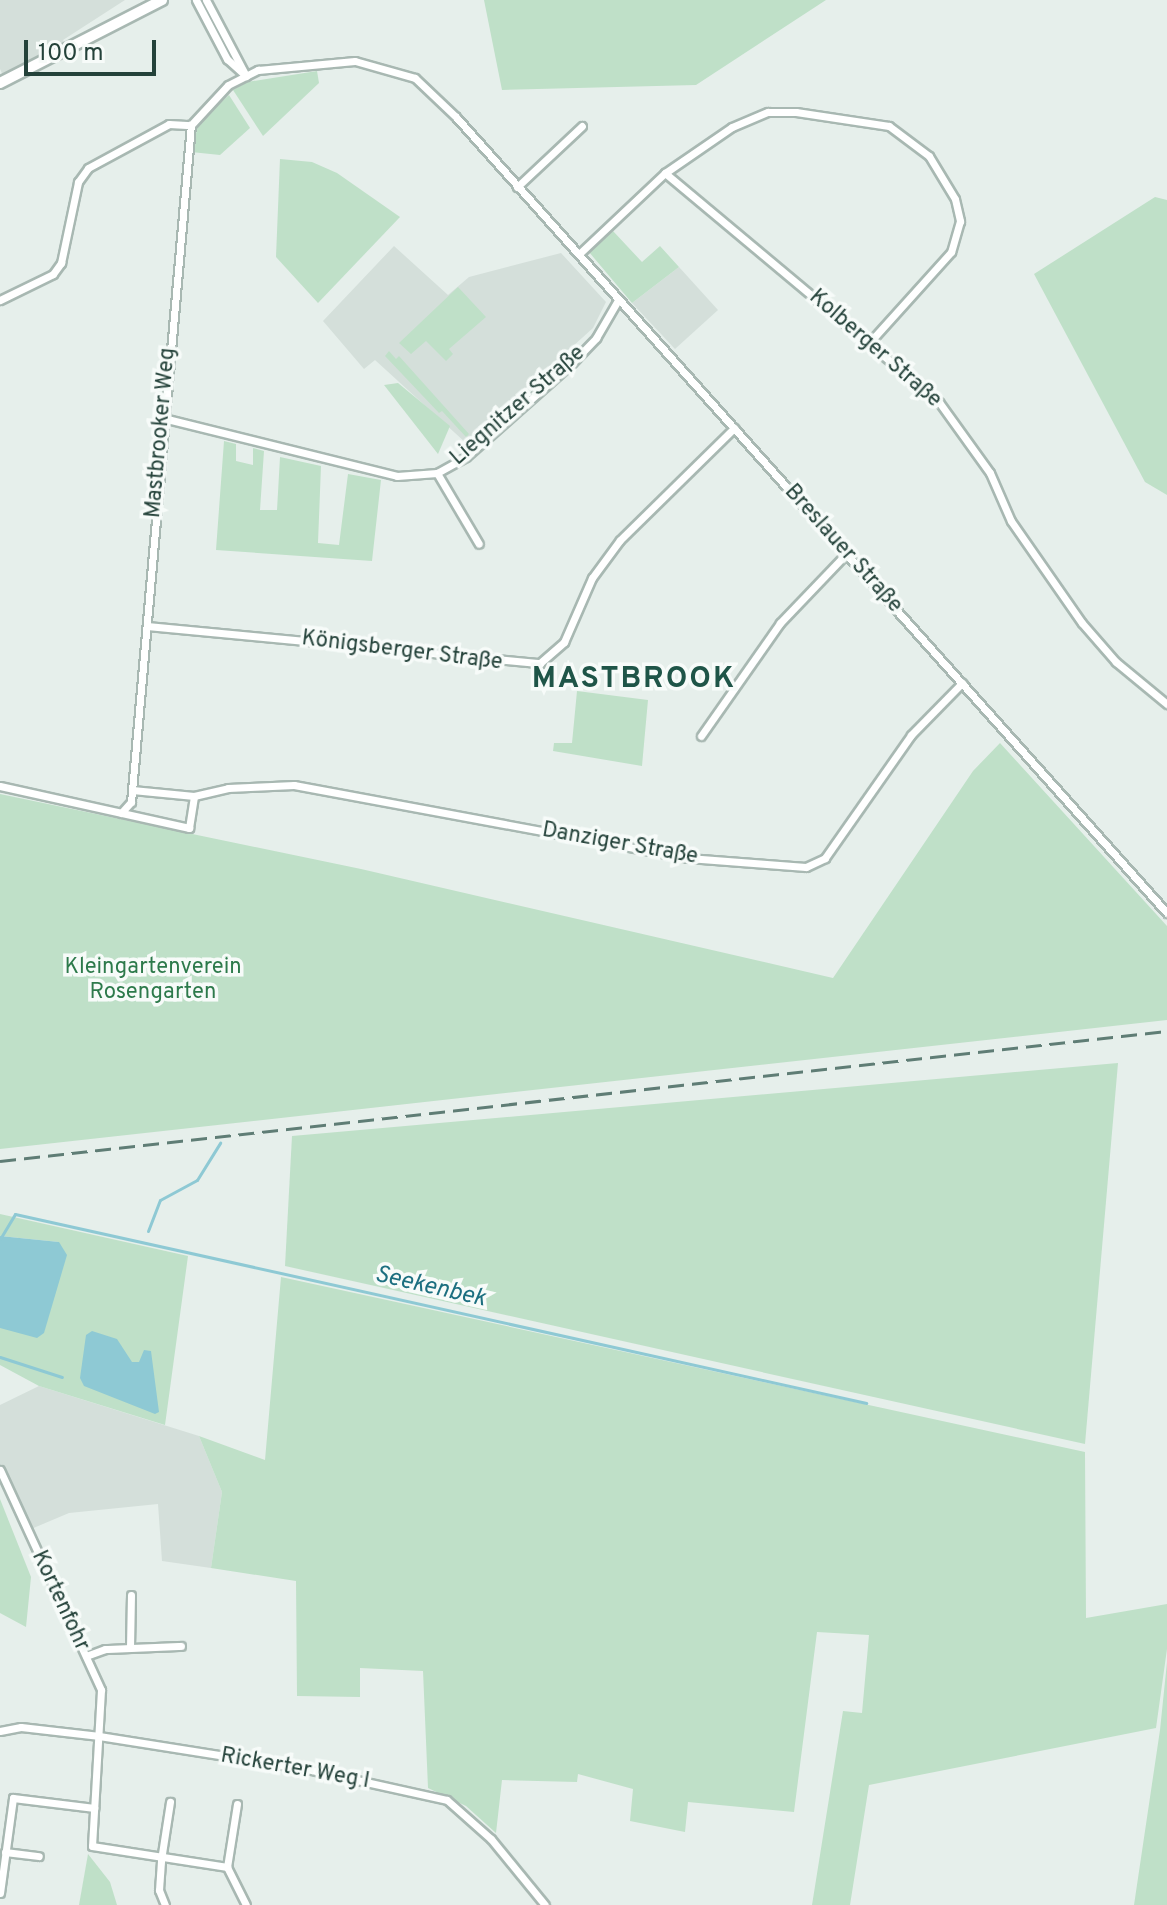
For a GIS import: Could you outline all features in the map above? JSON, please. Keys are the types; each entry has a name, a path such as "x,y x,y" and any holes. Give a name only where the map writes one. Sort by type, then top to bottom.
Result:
{"main road":[{"path":"0,83 162,0"}],"street":[{"path":"196,0 227,59 246,76"},
{"path":"206,0 246,76"},
{"name":"Breslauer Straße","path":"246,76 258,70 355,61 404,73 428,88 1167,913"},
{"path":"0,300 53,274 61,263 78,182 88,168 169,124 191,125 228,85 246,76"},
{"path":"579,254 665,173 732,127 768,112 889,126 929,156 955,199 957,240 871,341"},
{"name":"Mastbrooker Weg","path":"121,813 131,802 191,125"},
{"path":"517,187 582,126"},
{"name":"Kolberger Straße","path":"665,173 871,341 939,402 990,473 1011,521 1065,600 1116,662 1166,702"},
{"name":"Liegnitzer Straße","path":"163,418 397,476 437,473 466,457 572,363 596,338 618,300"},
{"name":"Königsberger Straße","path":"147,626 540,663 564,642 592,578 620,540 734,428"},
{"path":"437,473 479,544"},
{"path":"701,736 780,623 847,553"},
{"name":"Danziger Straße","path":"132,790 194,796 228,788 294,785 688,858 806,867 825,858 911,735 962,683"},
{"path":"0,786 189,828 194,796"},
{"name":"Kortenfohr","path":"0,1470 101,1690 92,1846 161,1860"},
{"path":"130,1647 131,1595"},
{"path":"86,1656 130,1647 181,1646"},
{"name":"Rickerter Weg I","path":"0,1731 21,1727 99,1736 307,1769 447,1800 491,1839 545,1905"},
{"path":"0,1893 13,1798 94,1808"},
{"path":"165,1905 159,1890 170,1802"},
{"path":"237,1804 227,1867 246,1905"},
{"path":"5,1852 39,1856"},
{"path":"161,1860 227,1867"}],"shaded area":[{"path":"0,0 125,0 63,40 68,49 5,80 0,69"},
{"path":"394,246 448,295 469,277 561,253 606,302 593,328 466,443 375,360 364,369 323,321"},
{"path":"679,267 718,310 675,349 632,303"},
{"path":"39,1386 199,1436 222,1492 211,1568 162,1561 158,1504 69,1513 24,1532 0,1479 0,1405"}],"green space":[{"path":"484,0 826,0 696,85 502,90"},
{"path":"317,71 319,83 263,136 233,90 247,82"},
{"path":"229,95 250,128 220,155 191,152 199,122"},
{"path":"280,159 312,162 337,173 400,217 318,303 276,257"},
{"path":"1155,197 1167,200 1167,495 1145,482 1034,274"},
{"path":"613,231 642,262 660,246 679,267 632,303 589,252"},
{"path":"458,287 486,317 449,349 453,354 446,361 426,341 411,354 399,343"},
{"path":"389,351 396,359 399,356 469,434 466,437 385,356"},
{"path":"398,383 450,426 438,454 384,385"},
{"path":"224,441 236,444 236,461 253,465 253,448 264,451 260,510 277,510 280,457 321,466 318,543 339,545 348,474 381,480 372,561 216,550"},
{"path":"577,691 648,700 642,766 553,751 554,743 572,743"},
{"name":"Kleingartenverein Rosengarten","path":"1000,743 1167,926 1167,1020 0,1149 0,794 361,869 833,978 973,771"},
{"path":"1118,1063 1085,1444 285,1266 292,1136"},
{"path":"0,1214 188,1256 165,1425 39,1386 0,1365 0,1328 59,1242 0,1236"},
{"path":"281,1277 1085,1452 1086,1618 1167,1604 1167,1649 1156,1728 869,1785 850,1905 812,1905 843,1711 862,1713 869,1635 817,1632 794,1812 688,1802 685,1832 630,1821 633,1789 578,1774 577,1782 502,1780 496,1833 466,1806 428,1788 423,1671 360,1668 360,1697 297,1696 296,1581 211,1568 222,1492 199,1436 265,1460"},
{"path":"0,1499 31,1577 26,1627 0,1613"},
{"path":"1167,1662 1167,1905 1134,1905 1160,1730"},
{"path":"88,1854 110,1882 117,1905 79,1905"}],"water":[{"path":"0,1236 59,1242 67,1255 44,1333 37,1338 0,1328"},
{"path":"92,1331 117,1339 132,1362 139,1362 144,1350 151,1351 159,1412 155,1414 84,1386 80,1378 86,1335"}],"waterway":[{"path":"148,1231 160,1200 197,1180 220,1143"},
{"name":"Seekenbek","path":"0,1239 15,1214 866,1403"},
{"path":"0,1357 62,1377"}],"railway":[{"path":"0,1161 1167,1031"}],"district":[{"name":"MASTBROOK","path":"634,680"}]}
